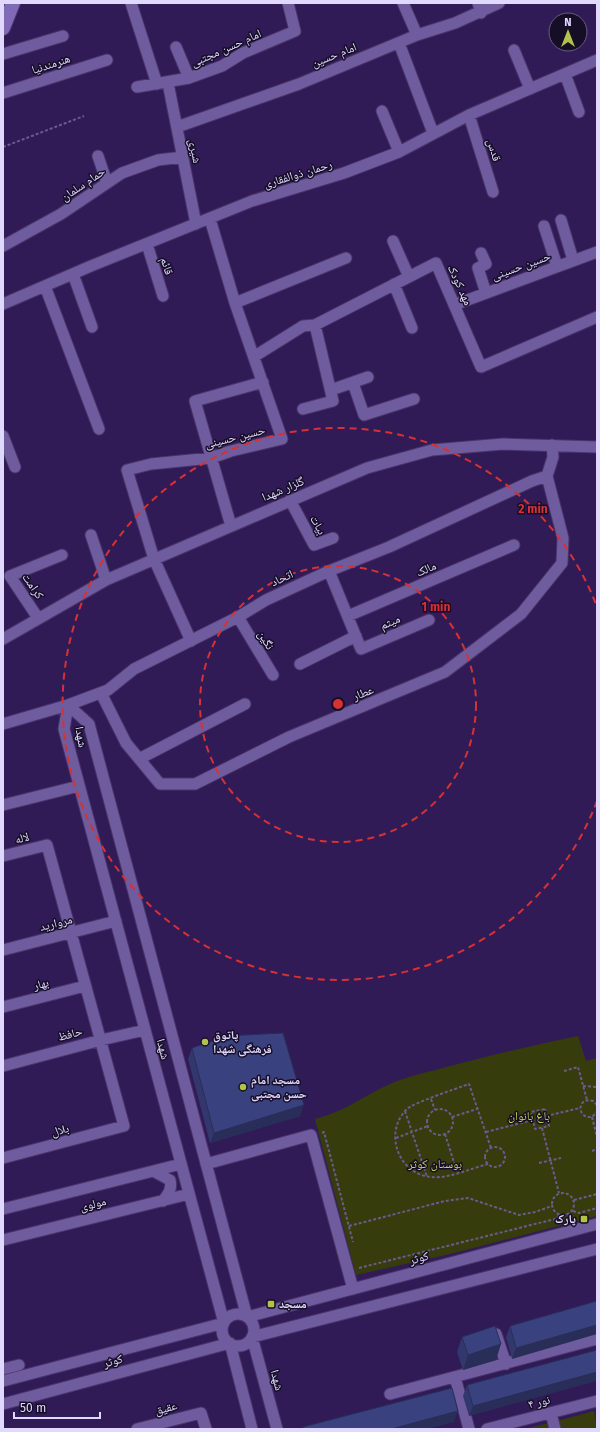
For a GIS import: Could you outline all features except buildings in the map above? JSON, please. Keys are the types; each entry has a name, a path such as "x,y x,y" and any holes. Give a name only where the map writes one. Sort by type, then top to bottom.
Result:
{"main road":[{"path":"3,28 14,4"}],"street":[{"name":"شیری","path":"132,3 177,127 196,224"},
{"name":"امام حسن مجتبی","path":"137,87 162,84 190,78 222,66 243,53 295,31 288,3"},
{"path":"403,3 417,35"},
{"name":"امام حسین","path":"177,127 292,86 399,43 479,8 499,3"},
{"path":"3,54 63,36"},
{"path":"399,43 433,134"},
{"path":"176,47 190,78"},
{"path":"514,50 530,89"},
{"name":"هنرمندنیا","path":"3,93 107,60"},
{"name":"رحمان ذوالفقاری","path":"3,304 72,274 252,201 344,173 399,152 469,114 597,60"},
{"path":"565,74 579,112"},
{"path":"382,111 399,152"},
{"name":"قدس","path":"469,114 493,192"},
{"path":"98,156 107,183"},
{"name":"حمام سلمان","path":"3,246 61,214 122,173 151,163 183,157"},
{"name":"حسین حسینی","path":"154,559 127,470 151,464 211,458 231,451 282,440 255,356 235,303 210,219"},
{"path":"561,220 573,260"},
{"path":"544,226 557,266"},
{"path":"393,241 409,277"},
{"name":"قائم","path":"147,244 163,296"},
{"name":"حسین حسینی","path":"454,305 597,252"},
{"path":"481,253 486,264 478,268 486,293"},
{"path":"235,303 346,258"},
{"name":"مهد کودک","path":"255,356 303,326 314,325 436,263 482,367 597,316"},
{"path":"72,274 92,327"},
{"path":"394,284 412,328"},
{"path":"45,286 99,429"},
{"path":"303,409 333,401 314,325"},
{"path":"331,390 368,377"},
{"path":"231,526 195,401 263,382"},
{"path":"353,383 364,415 414,399"},
{"path":"3,436 15,467"},
{"name":"گلزار شهدا","path":"4,637 106,580 367,468 432,450 504,444 597,447"},
{"path":"548,476 553,458 552,445"},
{"name":"اتحاد","path":"3,724 68,705 102,693 134,669 238,617 266,600 329,571 389,547 532,481 548,476"},
{"name":"عطار","path":"102,693 126,743 160,784 195,784 289,736 445,672 521,614 562,563 563,538 548,476"},
{"name":"بیات","path":"290,500 314,545 333,538"},
{"path":"91,535 106,580"},
{"name":"مالک","path":"348,616 514,545"},
{"name":"کرامت","path":"38,618 10,576 62,555"},
{"path":"154,559 191,641"},
{"path":"300,664 356,636 329,571"},
{"name":"نگین","path":"238,617 273,676"},
{"name":"میثم","path":"356,636 361,649 429,620"},
{"path":"139,759 245,704"},
{"name":"شهدا","path":"68,705 64,729 224,1323"},
{"name":"شهدا","path":"68,705 88,724 247,1317"},
{"path":"3,806 80,786"},
{"name":"لاله","path":"3,856 47,845 71,933"},
{"name":"مروارید","path":"3,950 116,921"},
{"path":"71,933 101,1040"},
{"name":"بهار","path":"3,1007 85,986"},
{"name":"حافظ","path":"3,1066 145,1030"},
{"name":"بلال","path":"3,1158 124,1126 101,1040"},
{"path":"206,1164 311,1135 353,1289"},
{"name":"مولوی","path":"3,1209 181,1164"},
{"path":"153,1171 170,1180 171,1186 169,1193 163,1201"},
{"name":"مولوی","path":"3,1240 189,1194"},
{"name":"کوثر","path":"247,1317 597,1224"},
{"path":"230,1343 240,1345 249,1341 252,1337 297,1327 597,1249"},
{"path":"252,1337 253,1324 243,1315 234,1314 224,1323 222,1327 224,1336 230,1343 252,1429"},
{"name":"کوثر","path":"3,1381 224,1323"},
{"path":"496,1332 506,1364"},
{"name":"شهدا","path":"252,1337 277,1429"},
{"path":"390,1394 597,1340"},
{"name":"کوثر","path":"3,1404 230,1343"},
{"path":"3,1369 19,1365"},
{"path":"451,1378 461,1429"},
{"path":"451,1378 469,1429"},
{"name":"نور ۴","path":"487,1429 505,1427 597,1401"},
{"name":"عقیق","path":"137,1429 201,1413 206,1429"},
{"path":"551,1413 555,1429"}],"path":[{"path":"3,147 84,116"},
{"path":"564,1071 578,1067 587,1100"},
{"path":"488,1164 485,1155 491,1148 498,1147 503,1151 505,1161 497,1167 488,1164 433,1178 413,1172 404,1163 399,1155 395,1139 397,1123 408,1108 469,1084 491,1148"},
{"path":"583,1086 597,1087"},
{"path":"430,1099 435,1110"},
{"path":"592,1117 583,1116 580,1108 582,1103 587,1100 593,1101 597,1106"},
{"path":"452,1117 478,1108"},
{"path":"546,1116 580,1108"},
{"path":"545,1109 546,1116 549,1126 535,1129 531,1112 545,1109"},
{"path":"428,1126 429,1116 435,1110 447,1111 452,1117 452,1125 445,1134"},
{"path":"405,1111 427,1177"},
{"path":"592,1117 597,1112"},
{"path":"592,1117 597,1138"},
{"path":"486,1132 533,1120"},
{"path":"395,1139 428,1126"},
{"path":"428,1126 436,1134 445,1134"},
{"path":"542,1128 559,1193"},
{"path":"311,1135 324,1132 350,1226 354,1248"},
{"path":"445,1134 457,1172"},
{"path":"592,1151 597,1149"},
{"path":"539,1164 561,1158"},
{"path":"559,1193 566,1193 574,1200 573,1210 567,1215 559,1215 553,1210 553,1198 559,1193"},
{"path":"574,1200 597,1194"},
{"path":"350,1226 445,1201 468,1198 519,1215 535,1212 552,1206"},
{"path":"573,1210 579,1213 597,1208"},
{"path":"357,1262 359,1269 555,1219 559,1215"},
{"path":"567,1215 568,1219"}],"green space":[{"name":"بوستان کوثر","path":"578,1036 586,1061 597,1058 597,1216 450,1254 356,1275 315,1119 339,1111 394,1082 406,1078 534,1045"},
{"path":"594,1411 597,1429 559,1429 557,1421"},
{"path":"549,1423 551,1429 524,1429"}],"place":[{"name":"پاتوق فرهنگی شهدا","path":"205,1042"},
{"name":"مسجد امام حسن مجتبی","path":"243,1087"},
{"name":"پارک","path":"584,1219"},
{"name":"مسجد","path":"271,1304"}],"park label":[{"name":"باغ بانوان","path":"529,1116"}]}
